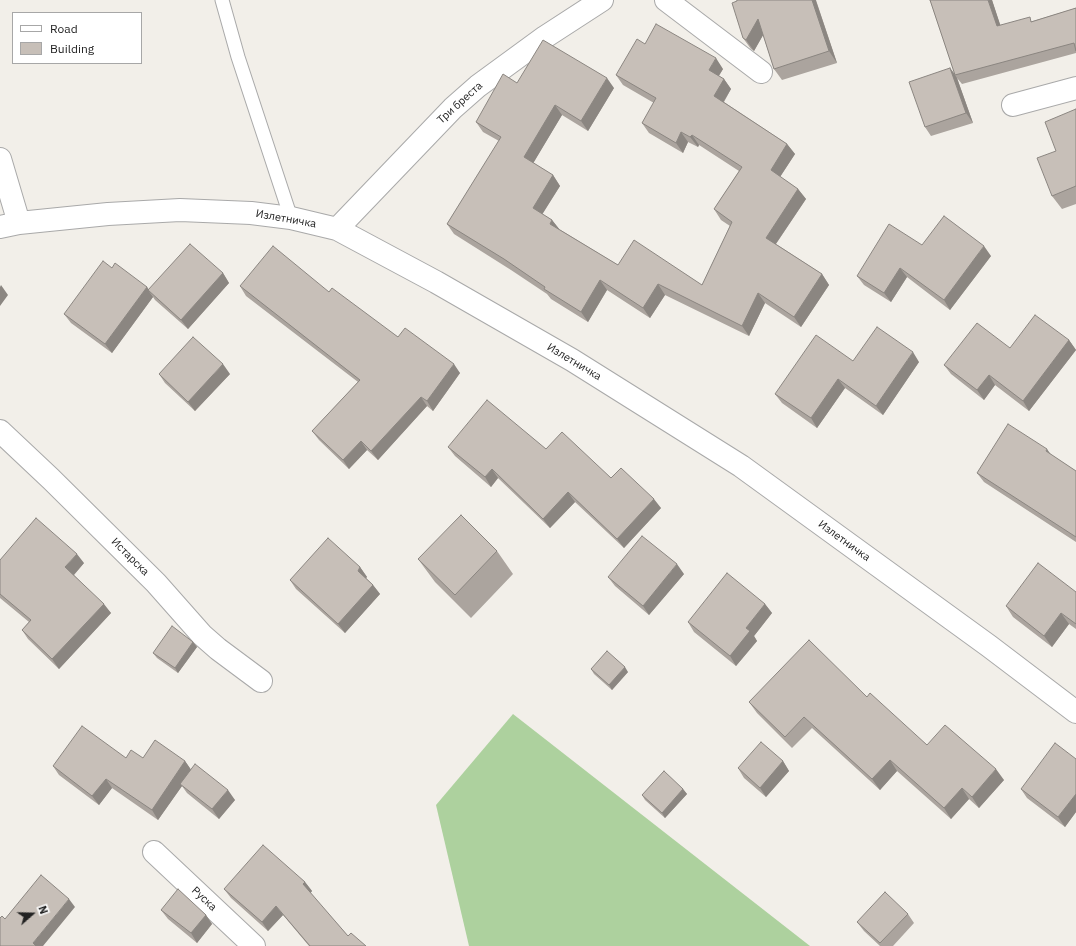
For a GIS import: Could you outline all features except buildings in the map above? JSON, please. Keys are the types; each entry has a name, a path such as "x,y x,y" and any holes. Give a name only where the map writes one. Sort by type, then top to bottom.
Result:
{"street":[{"name":"Три бреста","path":"337,229 452,108 473,90 545,36 602,0"},
{"path":"666,0 761,72"},
{"path":"1013,105 1076,88"},
{"path":"0,159 10,225"},
{"name":"Излетничка","path":"10,225 108,214 180,210 251,213 291,218 337,229 436,282 572,360 741,466 989,646 1076,712"},
{"name":"Истарска","path":"0,431 156,583 202,635 218,649 261,681"},
{"name":"Руска","path":"154,852 254,946"}],"lane":[{"path":"222,0 238,57 291,218"}],"green space":[{"path":"513,714 810,946 469,946 436,805"}]}
